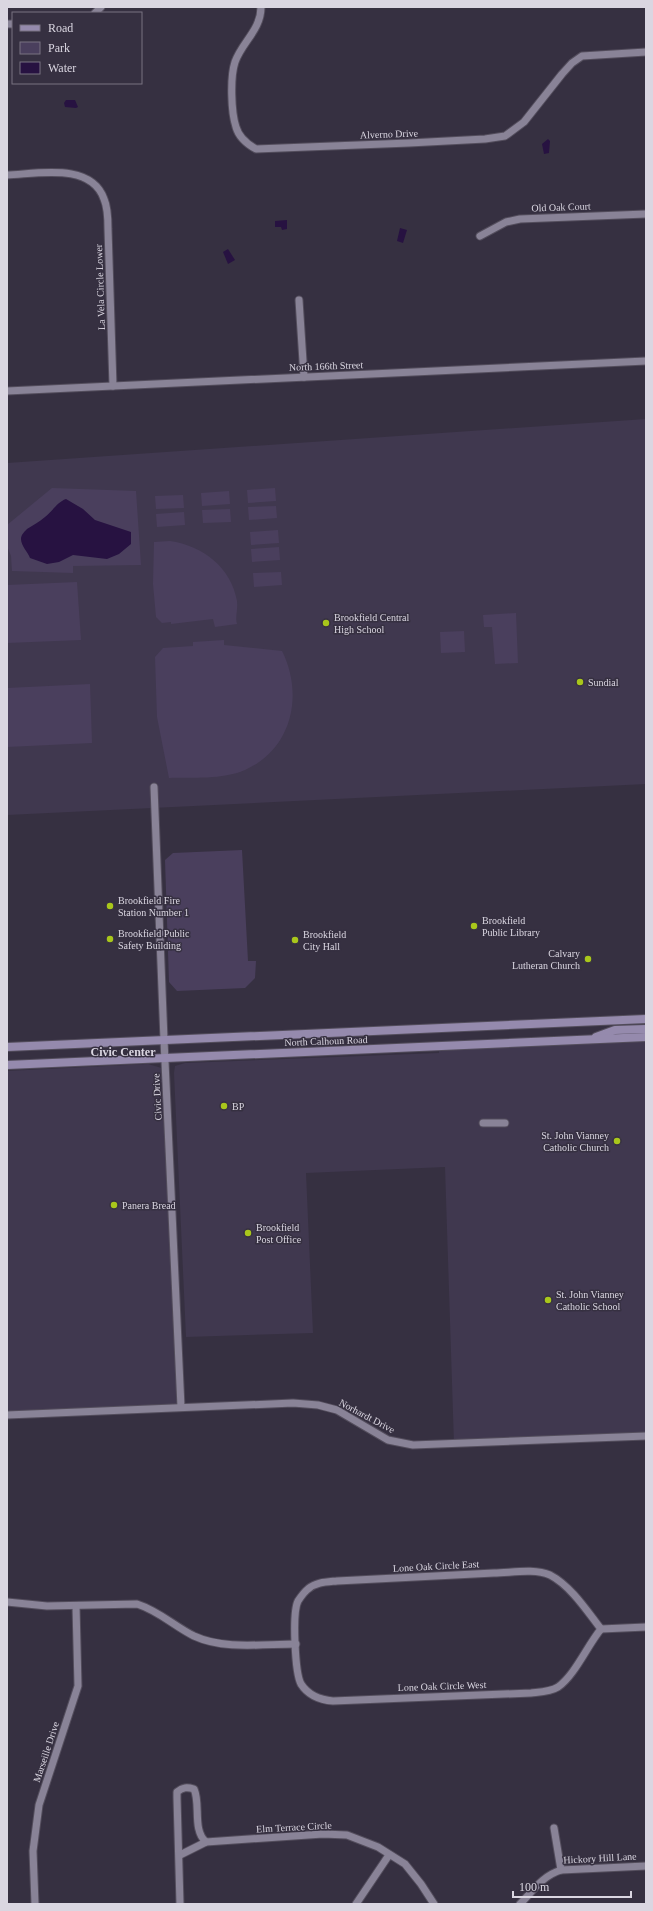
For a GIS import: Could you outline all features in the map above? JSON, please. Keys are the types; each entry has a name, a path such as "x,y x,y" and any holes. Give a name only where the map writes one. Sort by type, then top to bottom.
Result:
{"main road":[{"name":"North Calhoun Road","path":"7,1047 646,1019"},
{"path":"588,1040 615,1030 646,1029"},
{"name":"North Calhoun Road","path":"7,1065 646,1037"}],"street":[{"name":"Alverno Drive","path":"261,7 258,25 235,62 233,74 236,127 244,141 256,149 440,142 505,136 524,122 562,74 572,63 582,56 646,52"},
{"name":"La Vela Circle Lower","path":"7,175 76,174 93,183 100,189 108,213 113,386"},
{"name":"Old Oak Court","path":"480,236 497,226 520,219 646,214"},
{"path":"299,300 304,377"},
{"name":"North 166th Street","path":"7,391 646,361"},
{"name":"Civic Drive","path":"154,787 164,1058 181,1407"},
{"path":"483,1124 505,1123"},
{"name":"Norhardt Drive","path":"7,1415 293,1403 318,1405 337,1410 388,1440 413,1445 646,1436"},
{"name":"Lone Oak Circle East","path":"296,1644 296,1610 298,1602 307,1589 320,1583 378,1579 540,1573 549,1575 567,1588 601,1629"},
{"path":"7,1602 47,1606 138,1604 151,1608 196,1636 217,1643 296,1644"},
{"name":"Marseille Drive","path":"35,1904 33,1851 39,1806 78,1686 76,1606"},
{"path":"601,1629 646,1627"},
{"name":"Lone Oak Circle West","path":"296,1644 298,1673 301,1684 310,1693 324,1700 333,1701 523,1693 543,1692 558,1687 573,1670 601,1629"},
{"path":"180,1904 180,1855 176,1798 177,1792 182,1788 188,1787 194,1789 197,1795 200,1832 206,1842"},
{"path":"554,1828 561,1870"},
{"name":"Elm Terrace Circle","path":"180,1855 206,1842 311,1834 341,1834 360,1839 378,1847 404,1864 421,1884 434,1904"},
{"path":"356,1904 389,1855"},
{"name":"Hickory Hill Lane","path":"520,1904 541,1881 552,1873 561,1870 646,1866"}],"shaded area":[{"name":"Brookfield Central High School","path":"646,419 646,784 7,815 7,463"},
{"name":"St. John Vianney Catholic School","path":"646,1037 646,1436 454,1444 445,1167 306,1173 313,1333 186,1337 174,1073 175,1066 185,1063 439,1053 439,1046"},
{"path":"148,1064 165,1069 181,1407 7,1415 7,1071"}],"green space":[{"path":"52,488 136,491 141,565 73,566 73,573 12,571 11,556 7,546 7,525"},
{"path":"275,488 276,501 248,503 247,490"},
{"path":"229,491 230,504 202,506 201,493"},
{"path":"183,495 184,508 156,509 155,496"},
{"path":"276,506 277,518 249,520 248,507"},
{"path":"230,509 231,522 203,523 202,510"},
{"path":"184,512 185,525 157,527 156,514"},
{"path":"278,530 279,543 251,545 250,532"},
{"path":"170,541 194,548 204,553 222,568 234,589 237,601 237,624 215,627 213,619 171,624 171,622 162,623 156,617 153,584 154,542"},
{"path":"279,547 280,560 252,562 251,549"},
{"path":"281,572 282,585 254,587 253,573"},
{"path":"77,582 81,640 7,643 7,585"},
{"path":"516,613 518,663 495,664 492,627 484,627 483,615"},
{"path":"464,631 465,652 441,653 440,632"},
{"path":"224,640 224,645 282,651 289,668 292,685 292,702 289,719 283,735 274,749 261,761 245,770 217,777 169,778 157,717 155,657 163,648 193,646 193,642"},
{"path":"90,684 92,743 7,747 7,688"},
{"path":"242,850 248,961 256,961 255,978 245,988 177,991 169,982 165,860 173,853"}],"water":[{"path":"66,100 75,100 78,107 65,107 64,103"},
{"path":"548,139 550,141 549,153 544,154 542,144"},
{"path":"287,220 287,229 282,230 281,227 275,227 275,221"},
{"path":"400,228 407,230 403,243 397,241"},
{"path":"228,249 235,260 228,264 223,252"},
{"path":"66,499 83,509 95,520 131,532 131,544 119,554 107,559 73,555 59,562 47,564 30,558 22,544 22,535 27,529 48,515 60,502"}],"place":[{"name":"Brookfield Central High School","path":"326,623"},
{"name":"Sundial","path":"580,682"},
{"name":"Brookfield Fire Station Number 1","path":"110,906"},
{"name":"Brookfield Public Library","path":"474,926"},
{"name":"Brookfield Public Safety Building","path":"110,939"},
{"name":"Brookfield City Hall","path":"295,940"},
{"name":"Calvary Lutheran Church","path":"588,959"},
{"name":"BP","path":"224,1106"},
{"name":"St. John Vianney Catholic Church","path":"617,1141"},
{"name":"Panera Bread","path":"114,1205"},
{"name":"Brookfield Post Office","path":"248,1233"},
{"name":"St. John Vianney Catholic School","path":"548,1300"}],"district":[{"name":"Civic Center","path":"123,1052"}]}
